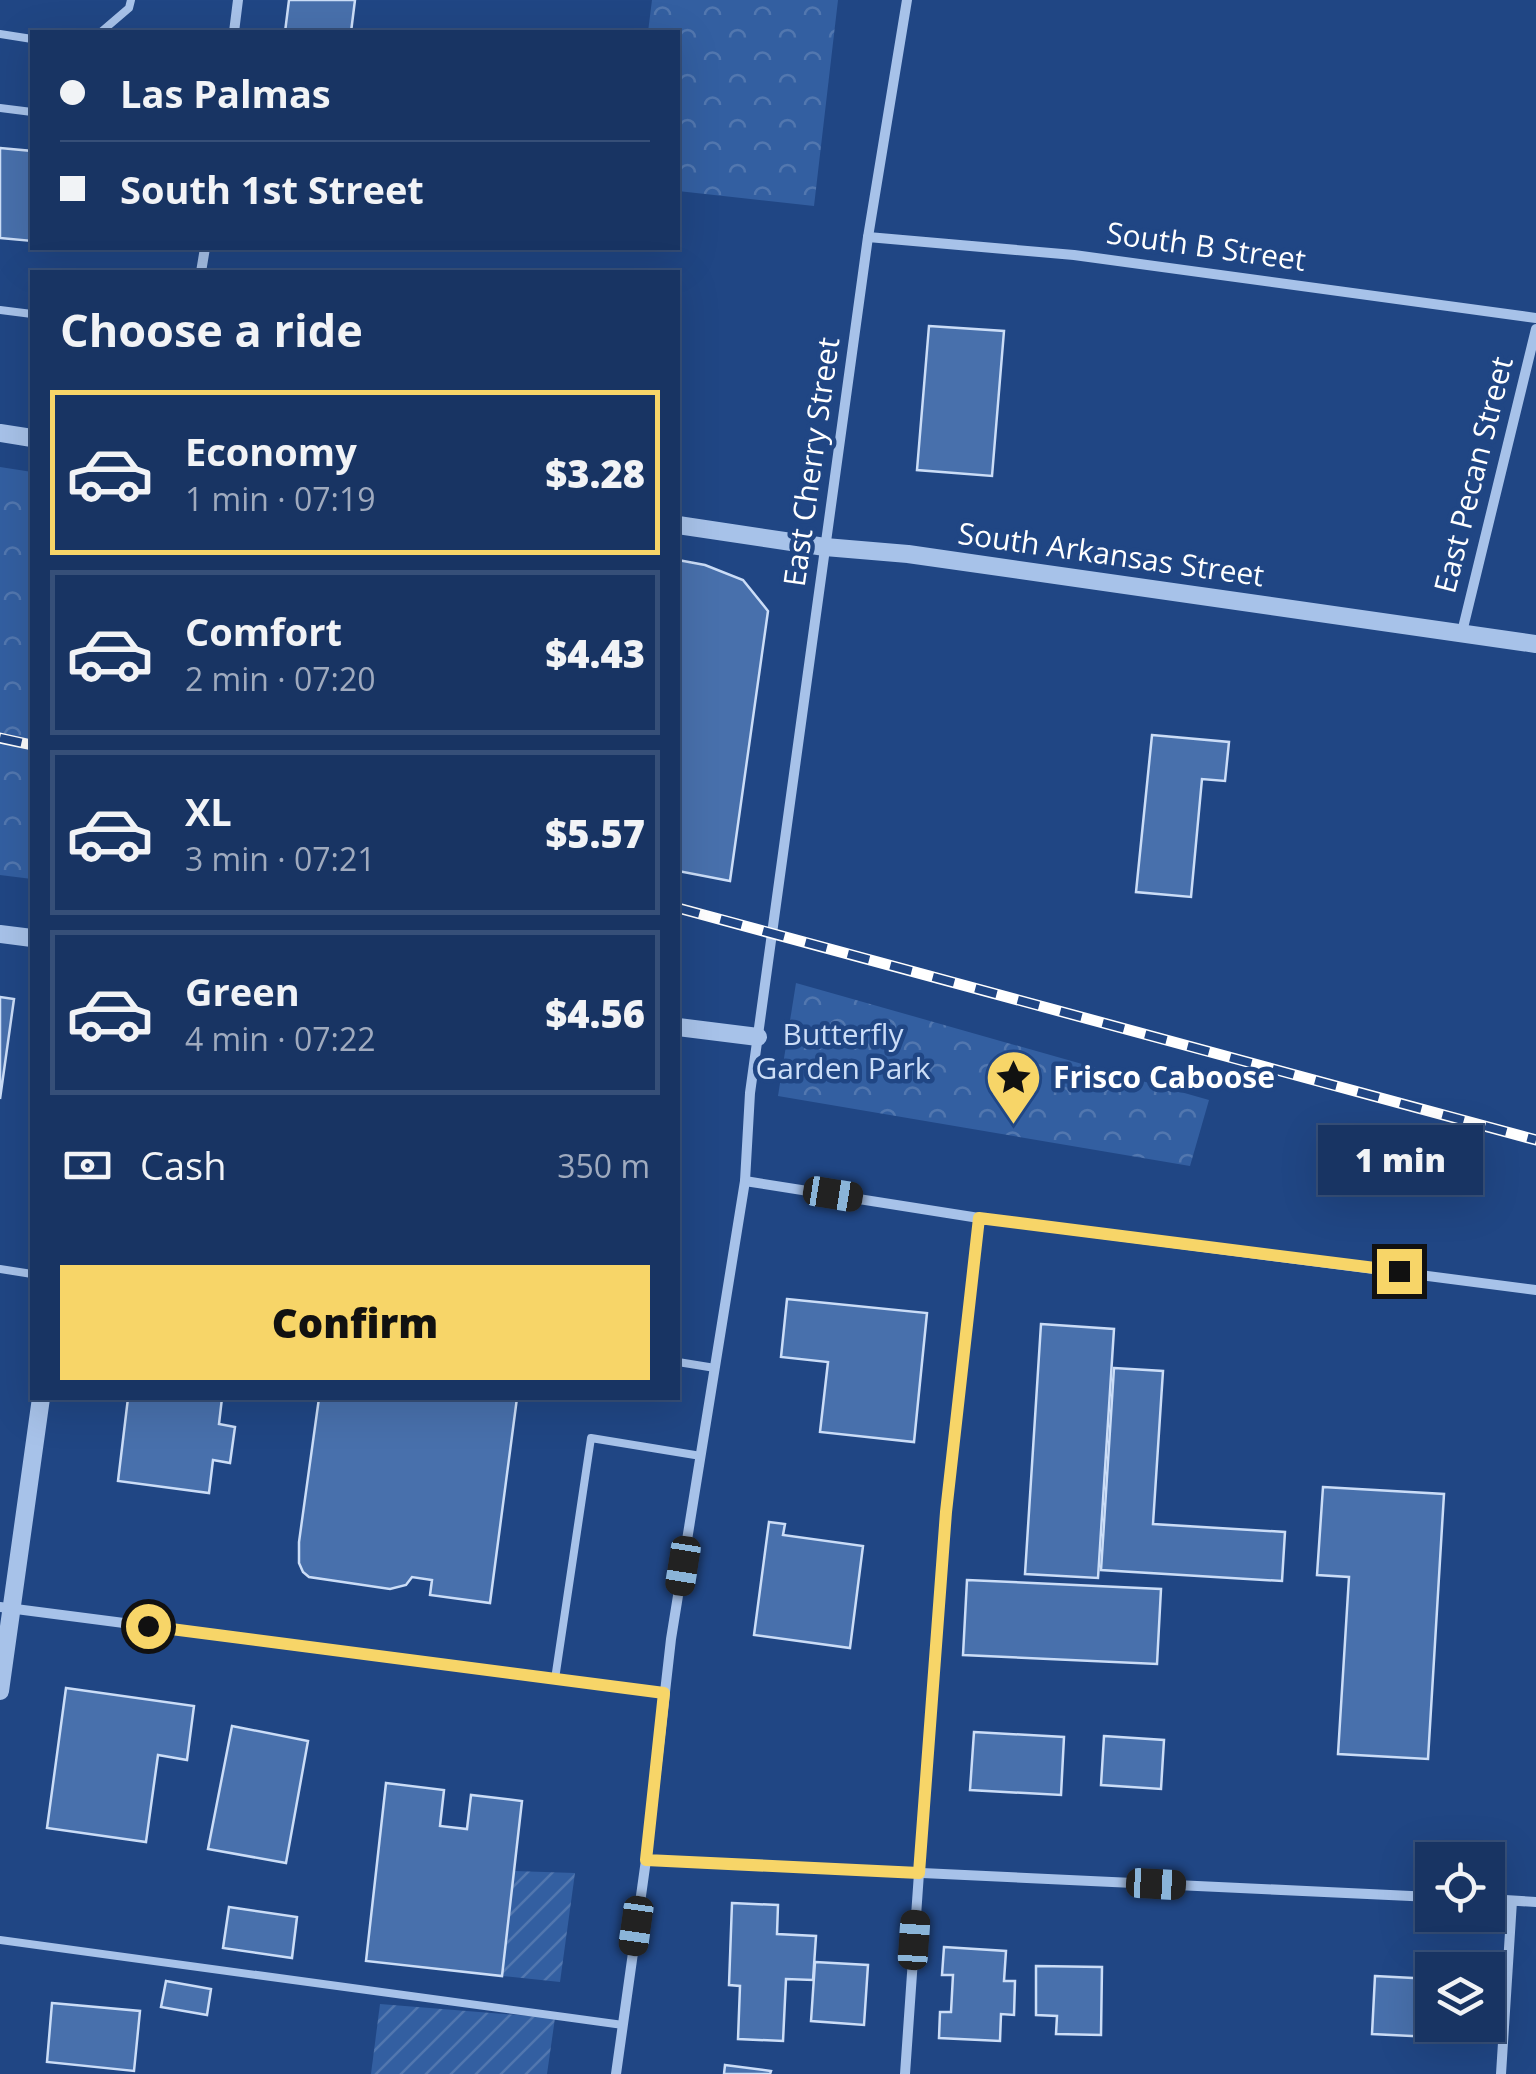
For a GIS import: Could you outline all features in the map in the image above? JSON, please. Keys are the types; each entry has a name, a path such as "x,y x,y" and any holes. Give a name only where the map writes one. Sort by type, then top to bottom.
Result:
{"street":[{"path":"234,30 238,0"},
{"name":"East Cherry Street","path":"616,2074 646,1860 664,1693 746,1180 750,1093 868,237 907,0"},
{"name":"South B Street","path":"868,237 1074,255 1536,318"},
{"name":"East Pecan Street","path":"1462,632 1536,330"},
{"path":"0,433 30,438"},
{"name":"South Arkansas Street","path":"680,525 1536,644"},
{"path":"0,934 30,938"},
{"path":"680,1028 758,1037"},
{"path":"746,1180 979,1218 1536,1290"},
{"path":"0,1691 6,1608 41,1400"},
{"path":"6,1608 664,1693"},
{"path":"646,1860 1415,1896"},
{"path":"905,2074 919,1873"},
{"path":"1505,1900 1536,1902"},
{"path":"1501,2074 1512,1900"}],"lane":[{"path":"102,30 129,8 131,0"},
{"path":"0,34 30,38"},
{"path":"0,108 30,112"},
{"path":"0,310 30,314"},
{"path":"919,1873 946,1512 979,1218"},
{"path":"0,1270 30,1274"},
{"path":"680,1362 715,1368"},
{"path":"555,1679 590,1438 700,1456"},
{"path":"0,1940 622,2025"}],"green space":[{"path":"652,0 838,0 814,206 680,191 680,30 648,30"},
{"path":"0,467 30,472 30,879 0,875"},
{"name":"Butterfly Garden Park","path":"796,983 1209,1100 1190,1166 778,1096"},
{"path":"514,1871 575,1873 560,1982 502,1976"},
{"path":"380,2004 555,2018 547,2074 371,2074"}],"building":[{"path":"289,0 355,0 351,30 285,30"},
{"path":"0,148 30,151 30,241 0,238"},
{"path":"929,326 1004,331 992,476 917,470"},
{"path":"680,560 705,565 743,580 768,611 730,881 680,871"},
{"path":"1152,735 1229,742 1225,781 1202,779 1191,897 1136,892"},
{"path":"0,997 14,999 0,1099"},
{"path":"787,1299 927,1313 914,1442 820,1432 828,1362 781,1357"},
{"path":"1041,1324 1114,1329 1098,1578 1025,1574"},
{"path":"1114,1368 1163,1371 1153,1524 1285,1532 1282,1581 1101,1570"},
{"path":"128,1400 222,1400 219,1424 235,1427 230,1463 213,1460 209,1493 118,1481"},
{"path":"319,1400 517,1400 490,1603 430,1595 432,1580 412,1577 406,1585 390,1589 309,1577 299,1563"},
{"path":"1323,1487 1444,1494 1428,1759 1338,1754 1349,1577 1317,1575"},
{"path":"769,1522 785,1524 783,1535 863,1546 850,1648 754,1635"},
{"path":"967,1580 1161,1589 1157,1664 963,1655"},
{"path":"66,1688 194,1706 187,1760 158,1755 146,1842 47,1828"},
{"path":"232,1726 308,1741 286,1863 208,1849"},
{"path":"974,1732 1064,1737 1061,1795 970,1790"},
{"path":"1104,1736 1164,1740 1161,1789 1101,1785"},
{"path":"386,1783 444,1790 440,1826 467,1829 471,1795 522,1801 502,1976 366,1961"},
{"path":"732,1903 778,1905 777,1934 816,1936 813,1980 786,1979 783,2041 738,2039 740,1986 729,1985"},
{"path":"229,1907 297,1917 292,1958 223,1948"},
{"path":"944,1947 1006,1951 1004,1981 1015,1981 1014,2015 1001,2014 1000,2041 939,2038 940,2012 951,2012 953,1975 942,1975"},
{"path":"815,1962 868,1965 864,2025 811,2021"},
{"path":"1036,1966 1102,1967 1101,2035 1056,2034 1057,2016 1036,2015"},
{"path":"1375,1976 1415,1978 1415,2036 1372,2034"},
{"path":"166,1981 211,1989 207,2015 161,2007"},
{"path":"52,2003 140,2011 134,2071 47,2062"},
{"path":"725,2065 771,2071 724,2074"}],"railway":[{"path":"0,738 30,745"},
{"path":"680,909 1536,1140"}],"place":[{"name":"Frisco Caboose","path":"1014,1127"}],"route":[{"path":"148,1626 664,1693 646,1860 919,1873 946,1512 979,1218 1399,1271"}]}
